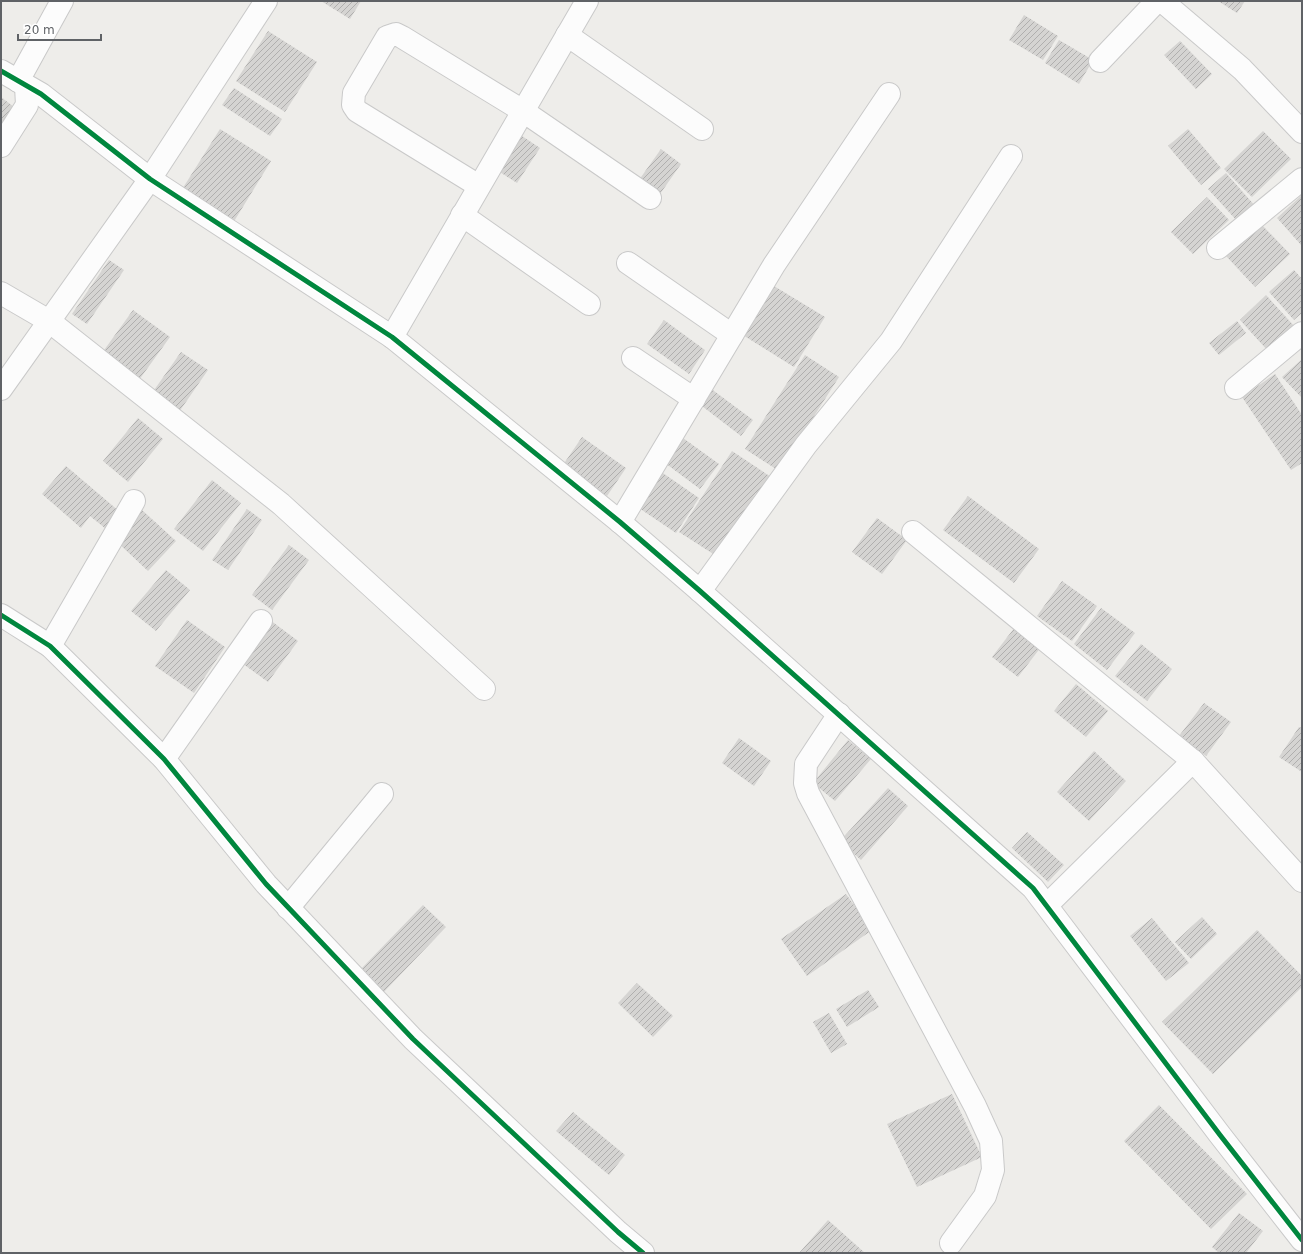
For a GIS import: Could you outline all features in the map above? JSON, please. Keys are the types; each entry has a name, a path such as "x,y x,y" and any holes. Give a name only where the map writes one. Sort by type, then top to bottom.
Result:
{"street":[{"path":"15,79 62,1"},
{"path":"1,389 150,179 266,1"},
{"path":"392,337 587,1"},
{"path":"1100,61 1156,1"},
{"path":"1162,1 1242,69 1302,132"},
{"path":"479,186 357,111 353,105 354,93 387,37 396,34 402,37 523,111 650,198"},
{"path":"567,35 702,129"},
{"path":"1,146 27,105 15,79"},
{"path":"15,79 41,94 150,179 392,337 620,522 839,714 1033,888 1210,1122 1302,1240"},
{"path":"620,522 774,265 889,94"},
{"path":"700,591 806,444 891,341 1010,156"},
{"path":"1218,248 1302,179"},
{"path":"462,215 589,304"},
{"path":"628,262 732,335"},
{"path":"1,293 49,322 281,504 484,689"},
{"path":"1236,388 1302,333"},
{"path":"633,358 694,399"},
{"path":"50,646 134,501"},
{"path":"913,532 1193,761 1302,881"},
{"path":"1,615 50,646 164,759 266,884 413,1039 618,1232 643,1253"},
{"path":"164,759 261,621"},
{"path":"839,714 806,764 805,783 808,793 975,1106 991,1141 993,1170 985,1196 951,1243"},
{"path":"1046,905 1193,761"},
{"path":"288,908 382,794"}],"building":[{"path":"321,1 361,1 350,19"},
{"path":"1218,1 1245,1 1237,13"},
{"path":"1024,15 1058,36 1043,60 1009,40"},
{"path":"268,31 317,62 285,112 236,81"},
{"path":"1059,40 1093,60 1079,84 1045,63"},
{"path":"1180,41 1212,74 1196,89 1164,55"},
{"path":"234,88 282,119 270,136 222,105"},
{"path":"1,97 14,107 1,126"},
{"path":"220,129 271,161 233,223 181,191"},
{"path":"1188,129 1221,168 1201,185 1168,146"},
{"path":"1263,131 1291,159 1252,197 1224,169"},
{"path":"519,134 540,148 517,183 495,169"},
{"path":"661,149 681,164 660,194 639,180"},
{"path":"1226,173 1256,207 1238,222 1208,189"},
{"path":"1302,195 1302,246 1277,218"},
{"path":"1207,197 1229,220 1193,254 1171,232"},
{"path":"1260,223 1290,254 1255,287 1226,256"},
{"path":"109,260 124,270 87,324 72,314"},
{"path":"1294,270 1302,279 1302,313 1294,320 1269,292"},
{"path":"769,283 825,317 794,367 738,332"},
{"path":"1266,295 1295,327 1268,351 1240,320"},
{"path":"133,310 170,337 139,380 102,353"},
{"path":"664,320 705,350 689,374 647,344"},
{"path":"1237,321 1246,333 1219,355 1209,343"},
{"path":"181,352 208,370 179,412 152,393"},
{"path":"805,355 839,377 779,471 745,449"},
{"path":"1302,359 1302,398 1282,377"},
{"path":"1275,374 1302,415 1302,463 1291,470 1242,397"},
{"path":"710,388 753,420 741,436 698,403"},
{"path":"138,418 163,439 128,482 103,461"},
{"path":"582,437 626,468 607,496 563,465"},
{"path":"683,438 719,464 700,489 665,463"},
{"path":"732,451 771,477 759,495 756,493 725,541 718,557 679,532"},
{"path":"66,466 120,512 106,529 90,516 81,528 42,494"},
{"path":"657,469 699,498 676,533 633,504"},
{"path":"212,480 241,503 203,551 174,529"},
{"path":"968,496 1039,549 1014,583 943,530"},
{"path":"247,509 262,520 228,570 212,560"},
{"path":"142,510 176,541 148,571 115,540"},
{"path":"877,518 907,540 882,574 852,552"},
{"path":"289,545 309,560 272,610 252,595"},
{"path":"166,570 190,590 156,631 131,611"},
{"path":"1062,581 1097,606 1072,641 1037,616"},
{"path":"1101,608 1135,633 1107,670 1074,644"},
{"path":"187,620 225,647 194,693 155,666"},
{"path":"270,620 298,641 268,682 239,661"},
{"path":"1015,627 1041,647 1018,677 992,657"},
{"path":"1141,644 1172,669 1147,701 1115,676"},
{"path":"1076,684 1108,711 1086,737 1054,711"},
{"path":"1204,703 1231,722 1206,756 1179,736"},
{"path":"1299,727 1302,728 1302,772 1279,757"},
{"path":"739,738 771,761 754,786 722,763"},
{"path":"848,740 871,759 835,801 813,783"},
{"path":"1094,751 1126,781 1089,821 1057,792"},
{"path":"888,788 908,806 861,860 840,841"},
{"path":"1027,832 1064,865 1048,882 1012,848"},
{"path":"846,894 872,930 807,976 781,939"},
{"path":"423,905 446,927 382,994 359,971"},
{"path":"1202,917 1217,934 1191,959 1175,942"},
{"path":"1152,918 1189,963 1166,981 1130,936"},
{"path":"1257,930 1302,976 1302,987 1213,1074 1162,1022"},
{"path":"637,983 673,1016 653,1037 618,1003"},
{"path":"868,990 879,1007 847,1027 836,1009"},
{"path":"829,1013 847,1044 831,1053 813,1022"},
{"path":"952,1094 982,1157 917,1187 887,1124"},
{"path":"1159,1105 1247,1194 1211,1229 1124,1141"},
{"path":"573,1112 625,1155 609,1175 556,1131"},
{"path":"1239,1213 1263,1231 1246,1253 1219,1253 1212,1247"},
{"path":"828,1220 865,1253 799,1253"}],"cycle path":[{"path":"1,71 41,94 150,179 392,337 620,522 700,591 1033,888 1220,1135 1302,1240"},
{"path":"1,615 50,646 164,759 266,884 413,1039 618,1232 643,1253"}]}
